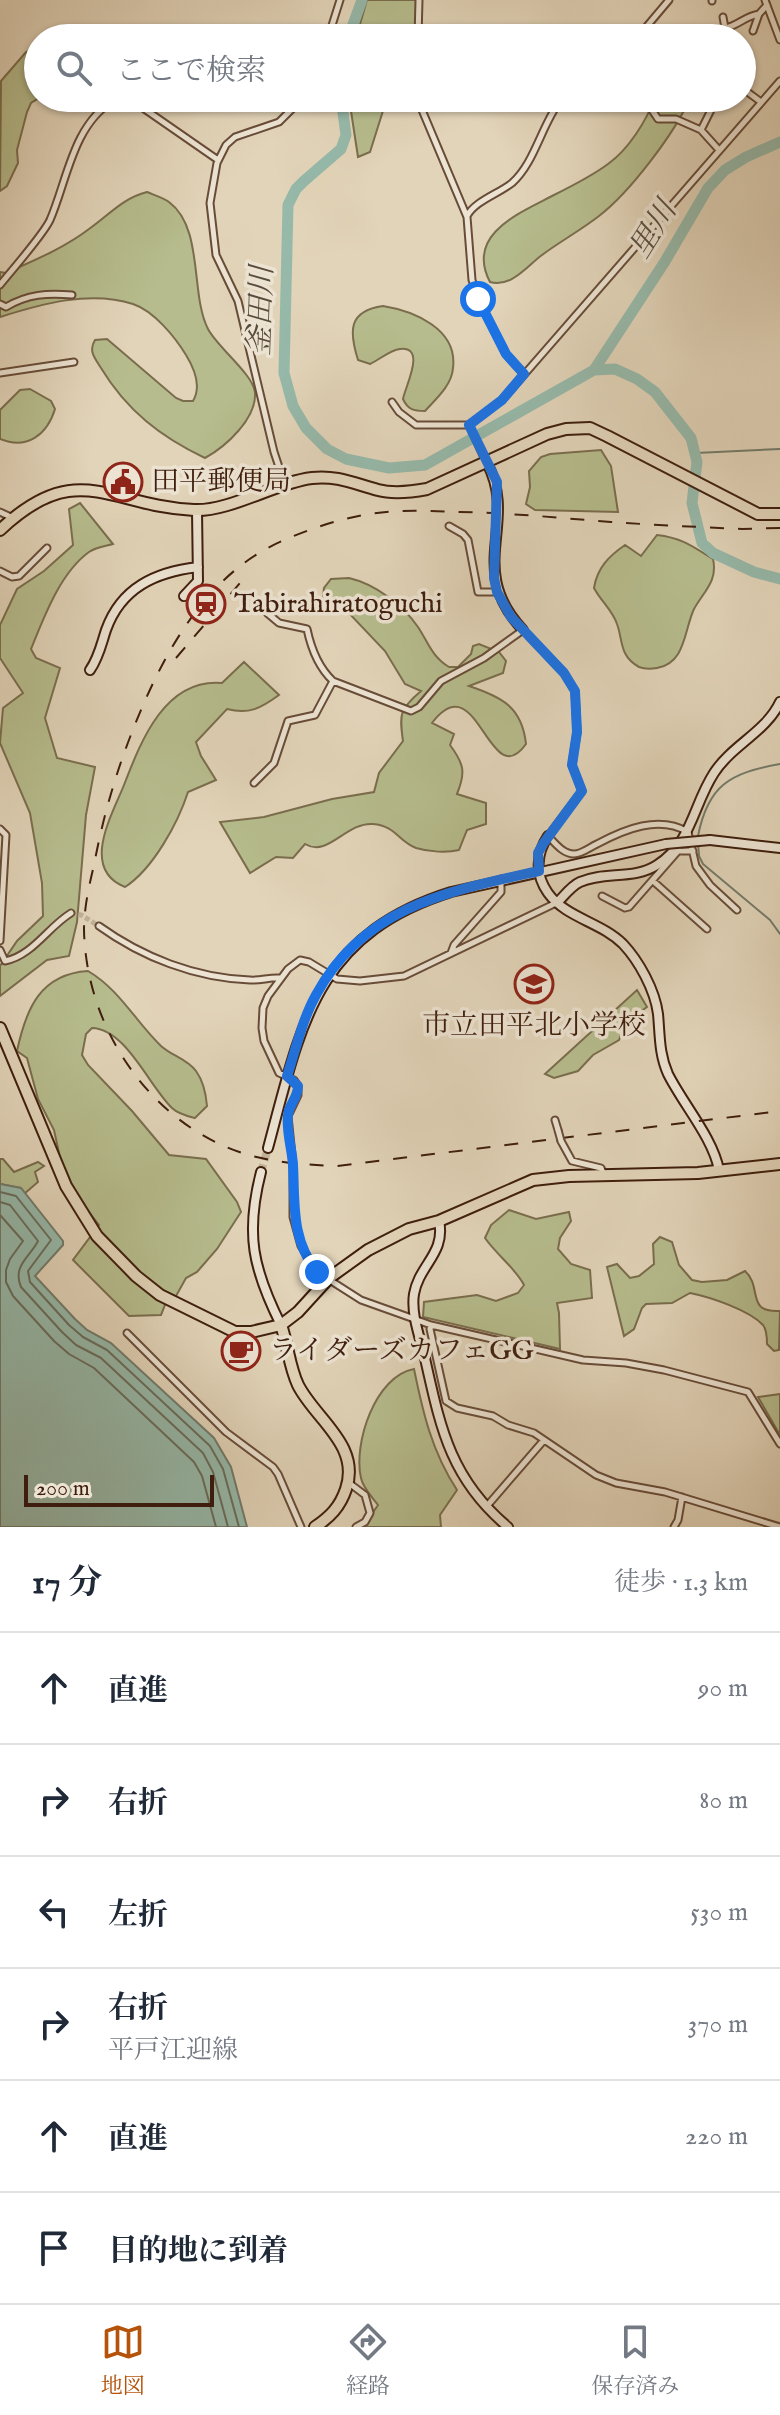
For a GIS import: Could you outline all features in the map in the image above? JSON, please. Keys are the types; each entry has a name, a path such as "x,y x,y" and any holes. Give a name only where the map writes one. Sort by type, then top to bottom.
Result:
{"highway":[{"path":"0,530 37,502 70,489 98,491 197,511 314,478 342,478 381,491 411,492 427,489 547,434 578,428 590,428 607,436 758,514 780,514"},
{"path":"0,1028 66,1186 97,1236 136,1276 160,1295 222,1327 244,1333 281,1325 298,1312 329,1278 377,1245 409,1229 439,1221 533,1180 780,1164"},
{"path":"281,1325 299,1388 345,1450 348,1483 337,1508 318,1525"}],"street":[{"path":"332,24 338,0"},
{"path":"418,24 419,0"},
{"path":"649,24 669,0"},
{"path":"755,24 766,3"},
{"path":"766,3 780,40"},
{"path":"736,24 745,16 759,14"},
{"path":"723,17 724,24"},
{"path":"756,108 780,81"},
{"path":"756,98 761,102"},
{"path":"0,285 49,223 60,186 93,117 99,112"},
{"path":"149,112 218,160"},
{"path":"286,485 274,452 238,301 216,255 210,203 218,160 226,145 235,137 279,122 289,112"},
{"path":"423,112 467,217 472,280 478,299 506,354 524,374"},
{"path":"467,217 474,207 503,190 523,171 554,112"},
{"path":"653,112 658,119 676,119 701,130 719,150"},
{"path":"701,130 710,112"},
{"path":"392,402 416,425 470,428 502,400 752,112"},
{"path":"0,304 6,307 32,295 47,293 72,295"},
{"path":"0,373 74,362"},
{"path":"470,428 497,482 494,578 497,592 503,606 564,673 575,691 577,703 572,765 582,791 538,853 539,871 547,892 557,903 603,928 633,957 654,999 659,1043 667,1072 716,1154 719,1170"},
{"path":"184,596 198,581 197,511"},
{"path":"0,512 14,519"},
{"path":"449,526 468,540 478,592 497,592"},
{"path":"0,571 12,577 19,576 47,548"},
{"path":"90,670 99,657 107,628 124,596 147,580 198,567"},
{"path":"260,607 279,623 307,629 325,673 333,681 411,711 419,707 441,681 484,658 523,630"},
{"path":"254,783 274,763 288,721 315,715 333,681"},
{"path":"780,702 770,718 736,747 714,773 688,832 672,854 657,865 645,871 579,882 557,903 404,976 360,981 328,976 309,962 300,960 280,978 263,1008 262,1028 264,1041 279,1073 298,1086 298,1095 288,1116 293,1165 293,1217 301,1246 317,1272 361,1300 431,1325 583,1360 664,1370 748,1392 780,1444"},
{"path":"548,836 563,850 579,854 608,838 654,823 671,823 688,832 696,866 710,885 737,910"},
{"path":"0,829 6,835 6,849 0,941"},
{"path":"268,1148 306,1018 328,976 362,938 398,912 451,892 501,879 666,844 710,840 780,848"},
{"path":"602,896 625,908 629,907 678,851 693,851"},
{"path":"450,954 454,945 501,892 501,879"},
{"path":"653,881 707,929"},
{"path":"0,950 5,961 13,960 71,913"},
{"path":"99,926 130,948 184,968 246,980 280,978"},
{"path":"555,1120 561,1141 572,1161 601,1168 604,1176"},
{"path":"261,1172 252,1212 253,1252 265,1293 281,1325"},
{"path":"439,1221 441,1237 414,1294 415,1319 442,1433 458,1469 486,1507 508,1527"},
{"path":"431,1325 449,1404 464,1411 493,1416 513,1427 534,1433 596,1475 616,1483 665,1492 780,1527"},
{"path":"127,1333 226,1432 266,1460 278,1474 301,1527"},
{"path":"486,1507 544,1440"},
{"path":"348,1483 360,1489 369,1505 370,1513 365,1522 356,1527"},
{"path":"674,1527 682,1497"}],"shaded area":[{"path":"367,0 419,0 415,24 360,24"},
{"path":"24,54 24,112 27,112 17,150 18,163 7,186 0,191 1,81"},
{"path":"351,112 383,112 370,152 358,157"},
{"path":"649,112 683,112 637,177 599,216 512,279 490,282 484,265 485,251 490,238 500,227 526,209 589,177 616,158"},
{"path":"147,192 167,201 180,213 192,244 199,298 208,329 248,377 255,392 251,412 245,422 222,447 205,458 160,432 134,410 111,383 93,354 95,340 107,339 176,398 193,401 197,383 192,366 170,333 149,312 133,304 100,298 49,303 0,317 0,272 6,273 59,248 123,203"},
{"path":"383,306 408,312 432,324 449,343 453,354 450,380 425,411 412,409 403,399 413,360 408,350 392,351 370,364 358,360 353,340 354,324 363,312"},
{"path":"30,389 51,401 55,409 47,426 27,441 19,443 0,439 0,410 20,390"},
{"path":"601,450 611,466 618,512 535,510 526,504 530,487 529,471 541,457"},
{"path":"80,503 113,544 89,552 61,583 31,649 36,658 60,668 45,718 57,758 95,767 86,815 77,922 69,956 47,960 0,996 0,966 17,941 43,916 42,883 30,813 0,743 3,708 23,693 0,658 0,625 17,589 44,571 73,545 69,509"},
{"path":"657,535 680,540 713,559 714,574 694,609 683,644 674,660 657,668 645,668 628,658 615,619 594,588 601,569 614,554 625,545 641,556"},
{"path":"349,578 369,585 396,603 418,627 434,654 449,667 458,667 471,654 473,646 479,644 499,652 506,661 503,673 469,686 500,699 515,712 526,744 513,756 502,754 461,708 448,709 432,723 454,734 450,745 461,763 462,774 457,794 486,803 486,824 467,830 459,850 421,849 381,825 363,825 322,846 305,844 293,858 276,857 250,873 220,822 264,817 332,799 374,792 379,773 403,741 403,712 421,691 405,684 385,651 347,611 323,597 324,588 331,579"},
{"path":"244,662 279,695 254,709 227,709 196,742 216,780 188,792 178,817 155,857 125,887 112,879 104,868 103,840 147,732 170,701 202,684 222,683"},
{"path":"88,971 118,996 161,1046 196,1071 204,1088 207,1106 195,1118 174,1110 126,1048 104,1031 92,1028 86,1034 82,1055 88,1065 169,1155 206,1159 241,1212 217,1249 197,1272 186,1278 176,1296 168,1297 161,1315 129,1316 73,1260 99,1225 54,1168 61,1162 54,1130 38,1099 27,1058 17,1051 25,1021 38,996 58,979"},
{"path":"637,990 647,1007 626,1022 619,1040 593,1055 578,1071 554,1078 545,1074"},
{"path":"0,1159 14,1172 38,1162 44,1166 35,1172 38,1182 24,1194 20,1188 0,1184"},
{"path":"509,1210 536,1219 569,1212 571,1221 560,1238 558,1249 571,1264 590,1270 592,1298 557,1303 560,1349 423,1317 424,1302 477,1295 496,1301 518,1293 524,1285 485,1238 491,1225"},
{"path":"660,1237 672,1242 679,1265 692,1280 727,1280 745,1271 762,1308 780,1311 779,1350 774,1351 767,1344 764,1327 757,1319 739,1309 690,1293 672,1303 646,1304 634,1329 624,1336 607,1267 617,1264 630,1278 639,1276 654,1264 653,1244"},
{"path":"414,1369 435,1447 457,1490 440,1515 441,1527 363,1527 378,1505 361,1478 360,1448 364,1430 370,1413 388,1384 400,1374"},
{"path":"780,1394 780,1435 758,1397"}],"water":[{"path":"0,1184 21,1188 63,1241 63,1245 35,1276 87,1330 111,1343 214,1438 231,1467 247,1527 0,1527"}],"waterway":[{"name":"釜田川","path":"353,24 362,0"},
{"name":"釜田川","path":"343,112 346,135 341,149 296,189 288,205 284,373 293,406 306,428 327,449 346,459 389,468 425,465 594,370 615,369 655,392 691,438 697,462 692,503 702,543 713,553 754,572 780,579"},
{"name":"里川","path":"594,370 664,263 708,188 725,170 780,142"},
{"path":"696,453 780,449"},
{"path":"698,836 708,804 724,784 748,772 780,764"},
{"path":"698,842 703,864 770,920 780,934"}],"tunnel":[{"path":"71,913 99,926"},
{"path":"261,1172 268,1148"}],"railway":[{"path":"780,528 742,529 498,513 392,511 324,525 255,555 209,595 190,619 146,699 121,761 106,812 87,897 84,930 88,968 97,1004 112,1039 132,1071 156,1099 185,1124 217,1143 252,1156 337,1166 780,1111"},
{"path":"176,658 246,576"}],"place":[{"name":"田平郵便局","path":"123,482"},
{"name":"Tabirahiratoguchi","path":"206,604"},
{"name":"市立田平北小学校","path":"534,984"},
{"name":"ライダーズカフェGG","path":"241,1351"}],"route":[{"path":"317,1272 301,1246 293,1217 293,1165 288,1116 291,1104 298,1095 298,1086 287,1076 315,997 344,955 378,924 398,912 451,892 539,871 538,853 582,791 572,765 577,732 575,691 564,673 503,606 494,578 497,482 469,425 502,400 524,374 506,354 478,299"}]}
